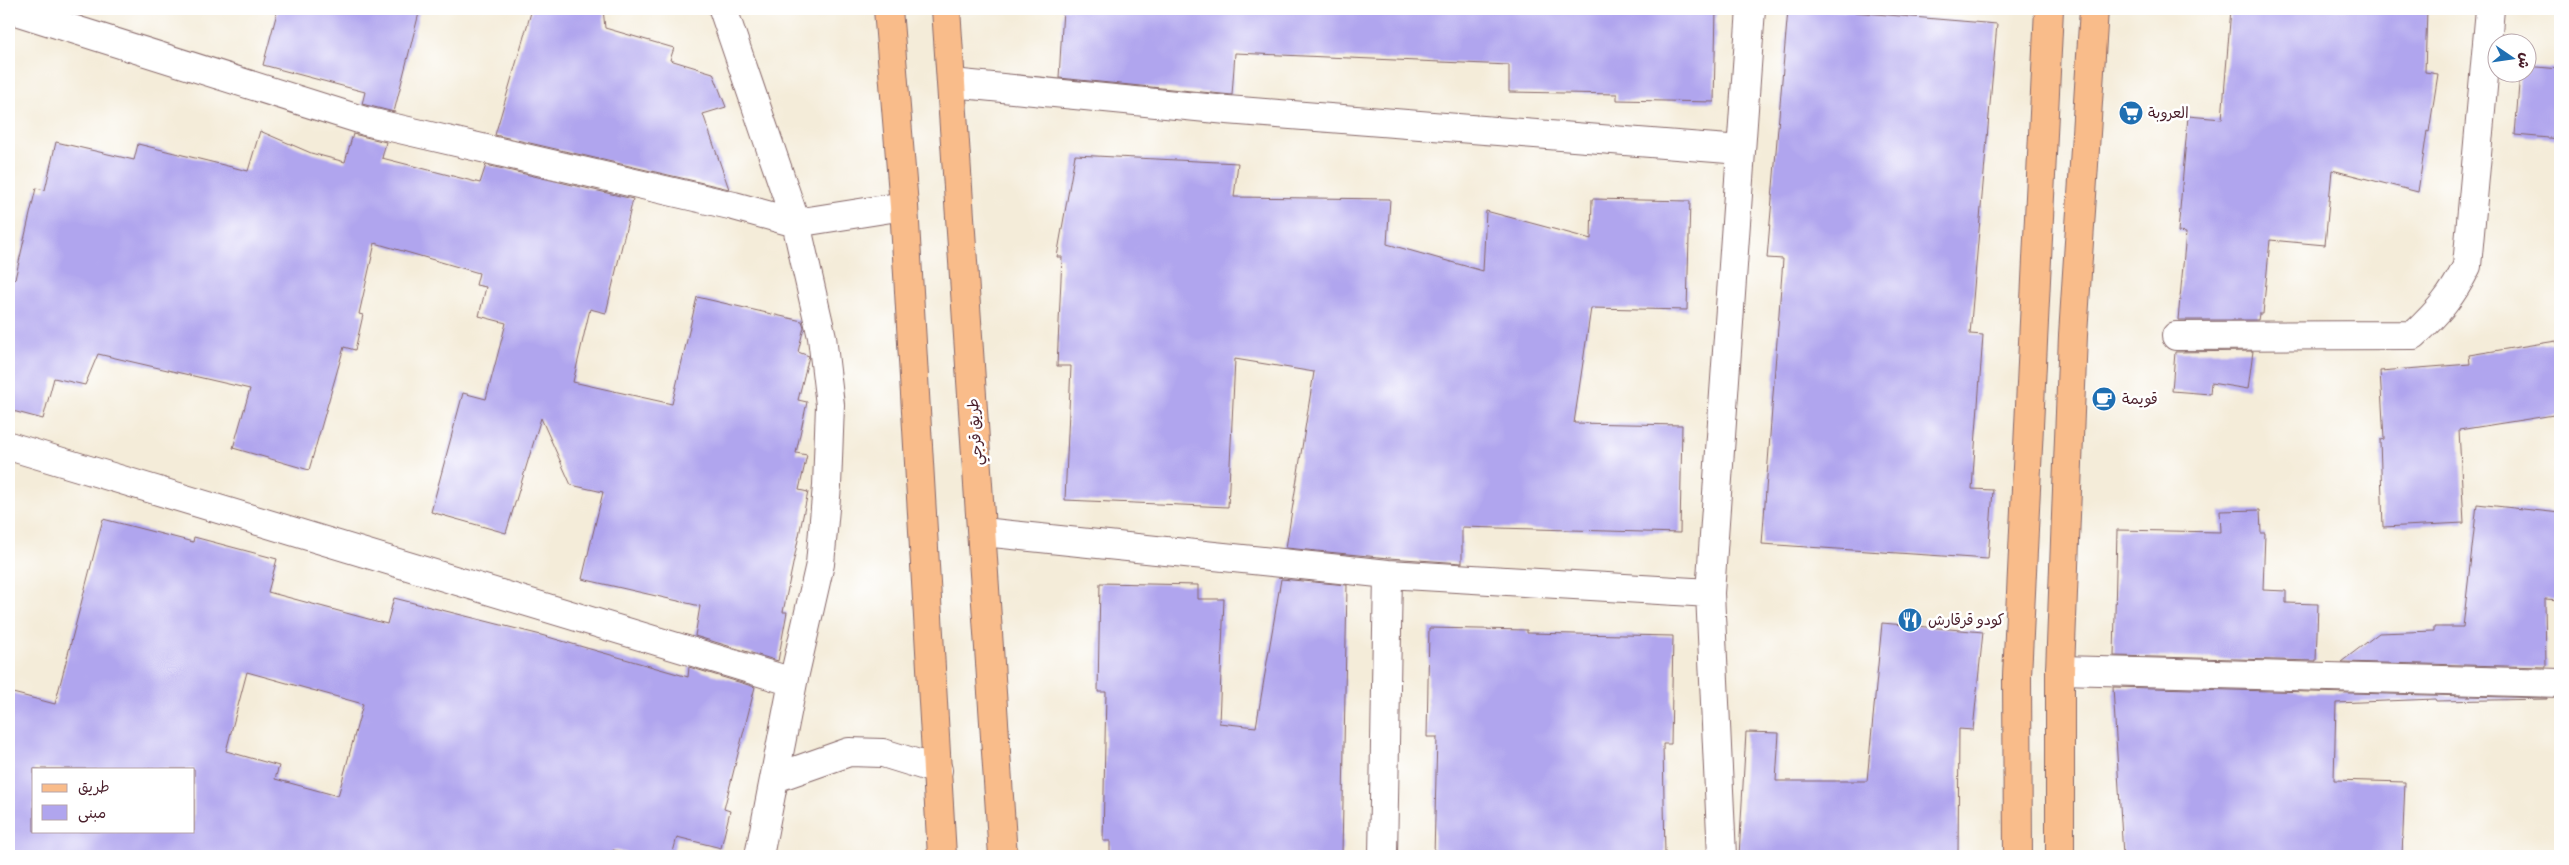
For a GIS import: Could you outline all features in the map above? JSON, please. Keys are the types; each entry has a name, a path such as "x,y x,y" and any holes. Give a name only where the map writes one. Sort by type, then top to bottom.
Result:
{"main road":[{"path":"888,9 904,206 927,632 938,770 942,856"},
{"name":"طريق قرجي","path":"946,9 1003,856"},
{"path":"2018,856 2017,676 2049,9"},
{"path":"2060,856 2060,670 2073,335 2094,9"}],"street":[{"path":"9,9 365,121 734,206 796,223 904,206"},
{"path":"723,9 796,223 822,337 830,405 827,486 820,564 793,682 758,856"},
{"path":"1722,856 1710,593 1751,9"},
{"path":"2176,336 2414,335 2433,316 2455,292 2468,266 2490,9"},
{"path":"952,83 1227,110 1741,150"},
{"path":"9,446 793,682"},
{"path":"982,532 1388,574 1710,593"},
{"path":"1384,856 1388,574"},
{"path":"2060,670 2560,683"},
{"path":"775,778 849,752 883,753 938,770"}],"building":[{"path":"278,9 416,9 415,12 419,13 394,112 362,104 365,92 263,65"},
{"path":"532,9 603,9 605,28 674,48 670,60 713,73 726,107 703,114 729,189 495,135"},
{"path":"1063,9 1716,9 1714,102 1617,100 1617,94 1509,92 1509,65 1235,53 1232,95 1059,78"},
{"path":"1788,9 1815,9 1997,24 1970,334 1983,335 1972,489 1993,490 1988,559 1762,544 1783,259 1767,258"},
{"path":"2231,9 2427,9 2425,72 2438,74 2429,132 2427,131 2418,192 2332,170 2325,245 2270,240 2263,314 2259,314 2258,320 2178,320 2186,233 2178,232 2188,116 2222,119"},
{"path":"2536,67 2560,69 2560,139 2515,135 2519,82 2536,82"},
{"path":"260,131 311,153 345,162 353,134 386,142 382,158 480,183 486,165 633,199 606,313 590,309 573,382 672,404 697,297 802,321 804,327 798,352 809,356 798,400 807,402 796,453 807,455 799,490 808,492 783,612 787,612 778,661 695,636 700,606 582,579 603,492 571,485 541,418 506,533 431,512 463,393 486,399 506,323 479,316 486,287 476,285 479,273 375,243 359,314 363,315 355,350 344,347 309,470 233,448 250,389 98,354 85,385 54,378 43,419 9,410 9,277 15,279 36,188 45,190 56,142 134,160 138,144 248,171"},
{"path":"1075,155 1238,163 1234,197 1390,199 1387,244 1483,271 1486,211 1591,239 1592,199 1690,201 1687,310 1591,308 1574,423 1682,425 1680,533 1462,527 1462,563 1286,548 1314,372 1235,359 1228,507 1065,500 1071,366 1057,366 1062,257 1057,257"},
{"path":"2556,341 2560,371 2560,414 2459,430 2464,523 2383,527 2380,440 2384,439 2380,371 2470,364 2469,355"},
{"path":"2253,351 2248,389 2211,383 2210,394 2172,391 2175,352"},
{"path":"2477,504 2560,513 2560,600 2545,599 2546,667 2341,662 2379,633 2434,631 2434,627 2463,627"},
{"path":"2260,510 2261,533 2265,533 2263,590 2286,591 2286,603 2318,604 2316,661 2114,656 2117,530 2221,532 2220,511"},
{"path":"103,519 193,542 194,537 277,559 268,592 387,624 394,598 541,635 688,677 689,667 755,687 724,809 730,811 721,848 677,837 672,856 640,856 613,850 611,856 9,856 9,692 55,704","holes":["247,672 363,704 338,796 275,779 279,766 226,751"]},
{"path":"1281,579 1347,585 1342,856 1110,856 1110,841 1103,841 1106,692 1098,692 1100,583 1198,585 1198,599 1224,599 1219,723 1256,727"},
{"path":"1882,623 1983,632 1973,730 1959,729 1958,856 1739,856 1746,732 1779,733 1776,781 1867,781"},
{"path":"1429,628 1527,630 1527,633 1673,636 1671,744 1663,744 1665,856 1434,856 1437,737 1427,737"},
{"path":"2113,687 2547,699 2436,701 2435,699 2336,703 2334,780 2405,782 2402,856 2123,856"}],"place":[{"name":"العروبة","path":"2131,113"},
{"name":"قويمة","path":"2104,399"},
{"name":"كودو قرقارش","path":"1910,620"}]}
